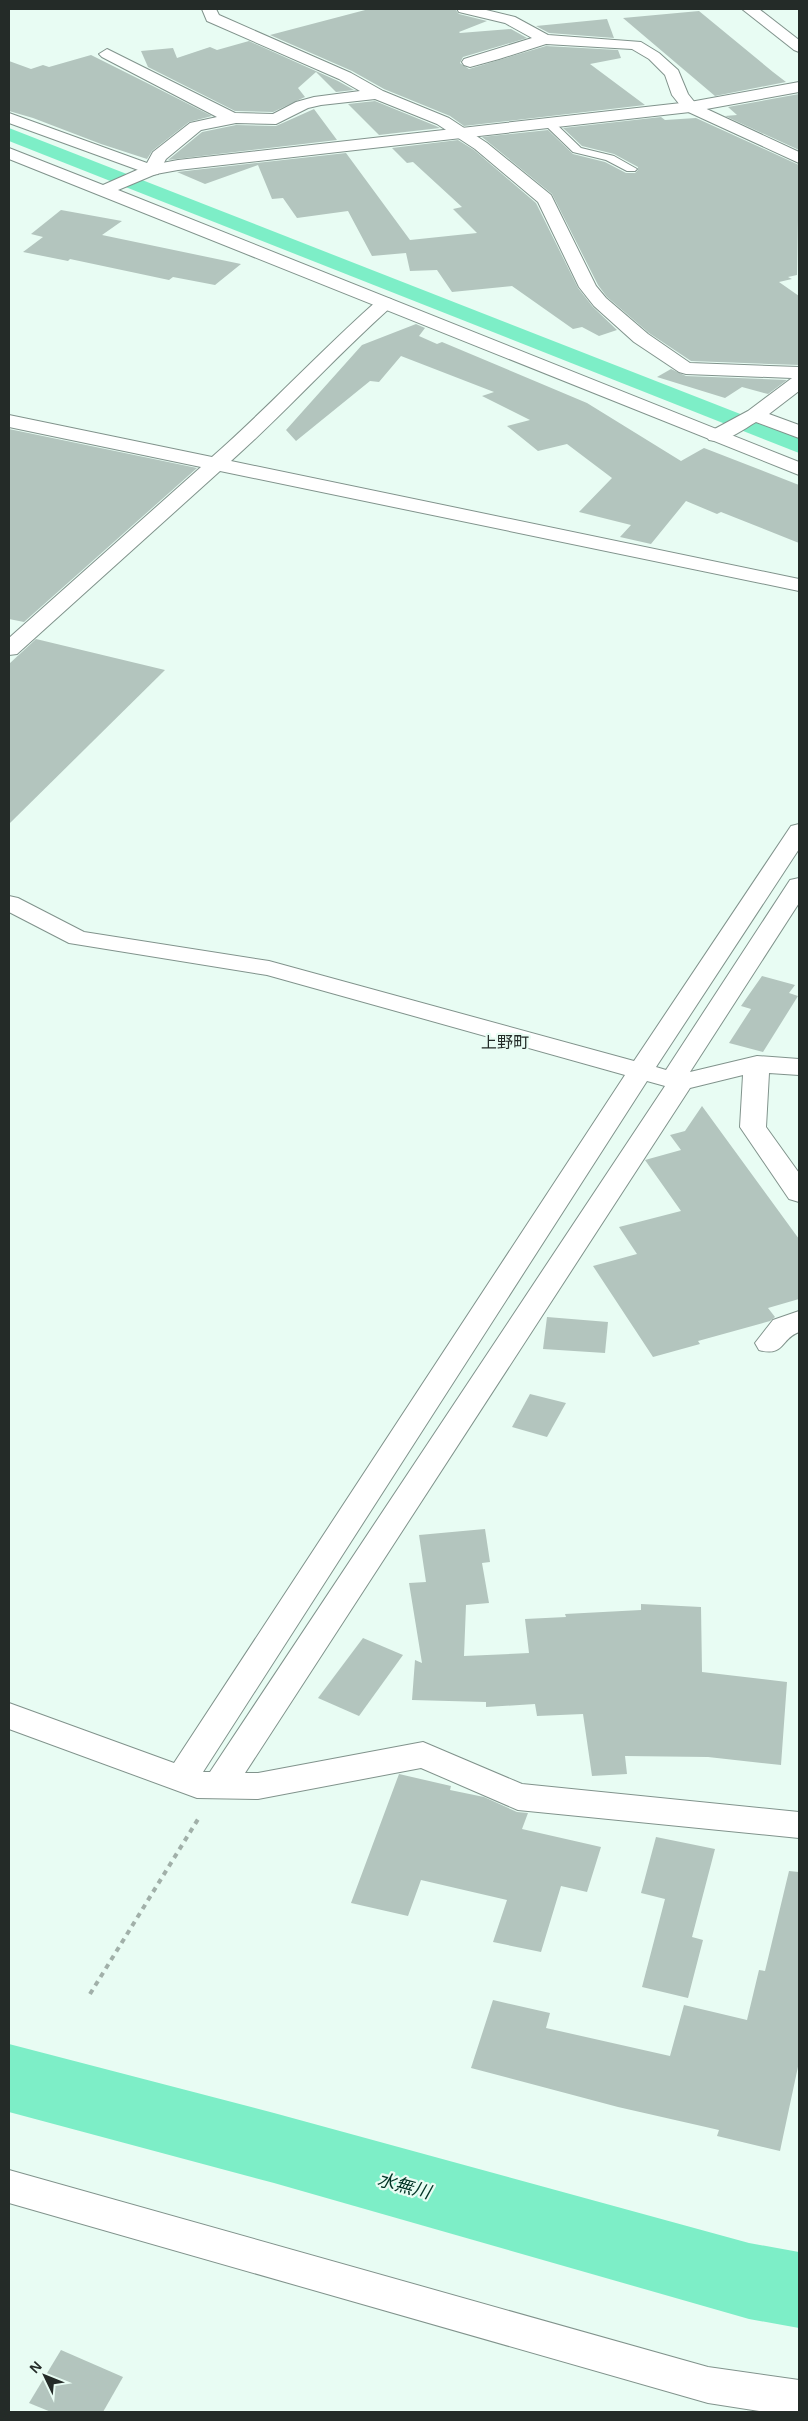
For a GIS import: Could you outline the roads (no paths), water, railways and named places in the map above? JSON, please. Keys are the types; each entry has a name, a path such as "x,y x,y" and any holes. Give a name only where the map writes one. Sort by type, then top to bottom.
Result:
{"street":[{"path":"209,9 212,18 345,76 377,94 443,121 481,146 545,199 588,287 600,302 641,338 686,368 799,373"},
{"path":"464,9 510,20 545,39"},
{"path":"750,9 799,47"},
{"path":"470,62 545,39 636,45 654,56 672,73 680,95 690,107 728,123 799,158"},
{"path":"107,54 232,118"},
{"path":"102,191 152,170 178,165 690,107 799,87"},
{"path":"152,170 159,156 196,126 232,118 276,119 302,105 320,100 377,94"},
{"path":"9,118 152,170"},
{"path":"9,153 799,469"},
{"path":"9,648 258,426 351,333 385,303"},
{"path":"716,435 754,415 799,382"},
{"path":"754,415 799,432"},
{"path":"9,421 799,585"},
{"path":"181,1779 640,1071 799,831"},
{"path":"219,1785 676,1081 799,885"},
{"path":"9,903 78,938 269,968 676,1081 756,1064 799,1066"},
{"path":"756,1064 753,1126 799,1193"},
{"path":"770,1343 783,1327 799,1321"},
{"path":"9,1716 197,1785 258,1786 423,1755 518,1797 799,1826"},
{"path":"9,2186 708,2385 799,2399"}],"lane":[{"path":"549,123 577,150 610,158 631,169"}],"waterway":[{"path":"9,134 799,446"},
{"name":"水無川","path":"9,2078 274,2148 749,2281 799,2290"}],"district":[{"name":"上野町","path":"505,1042"}]}
